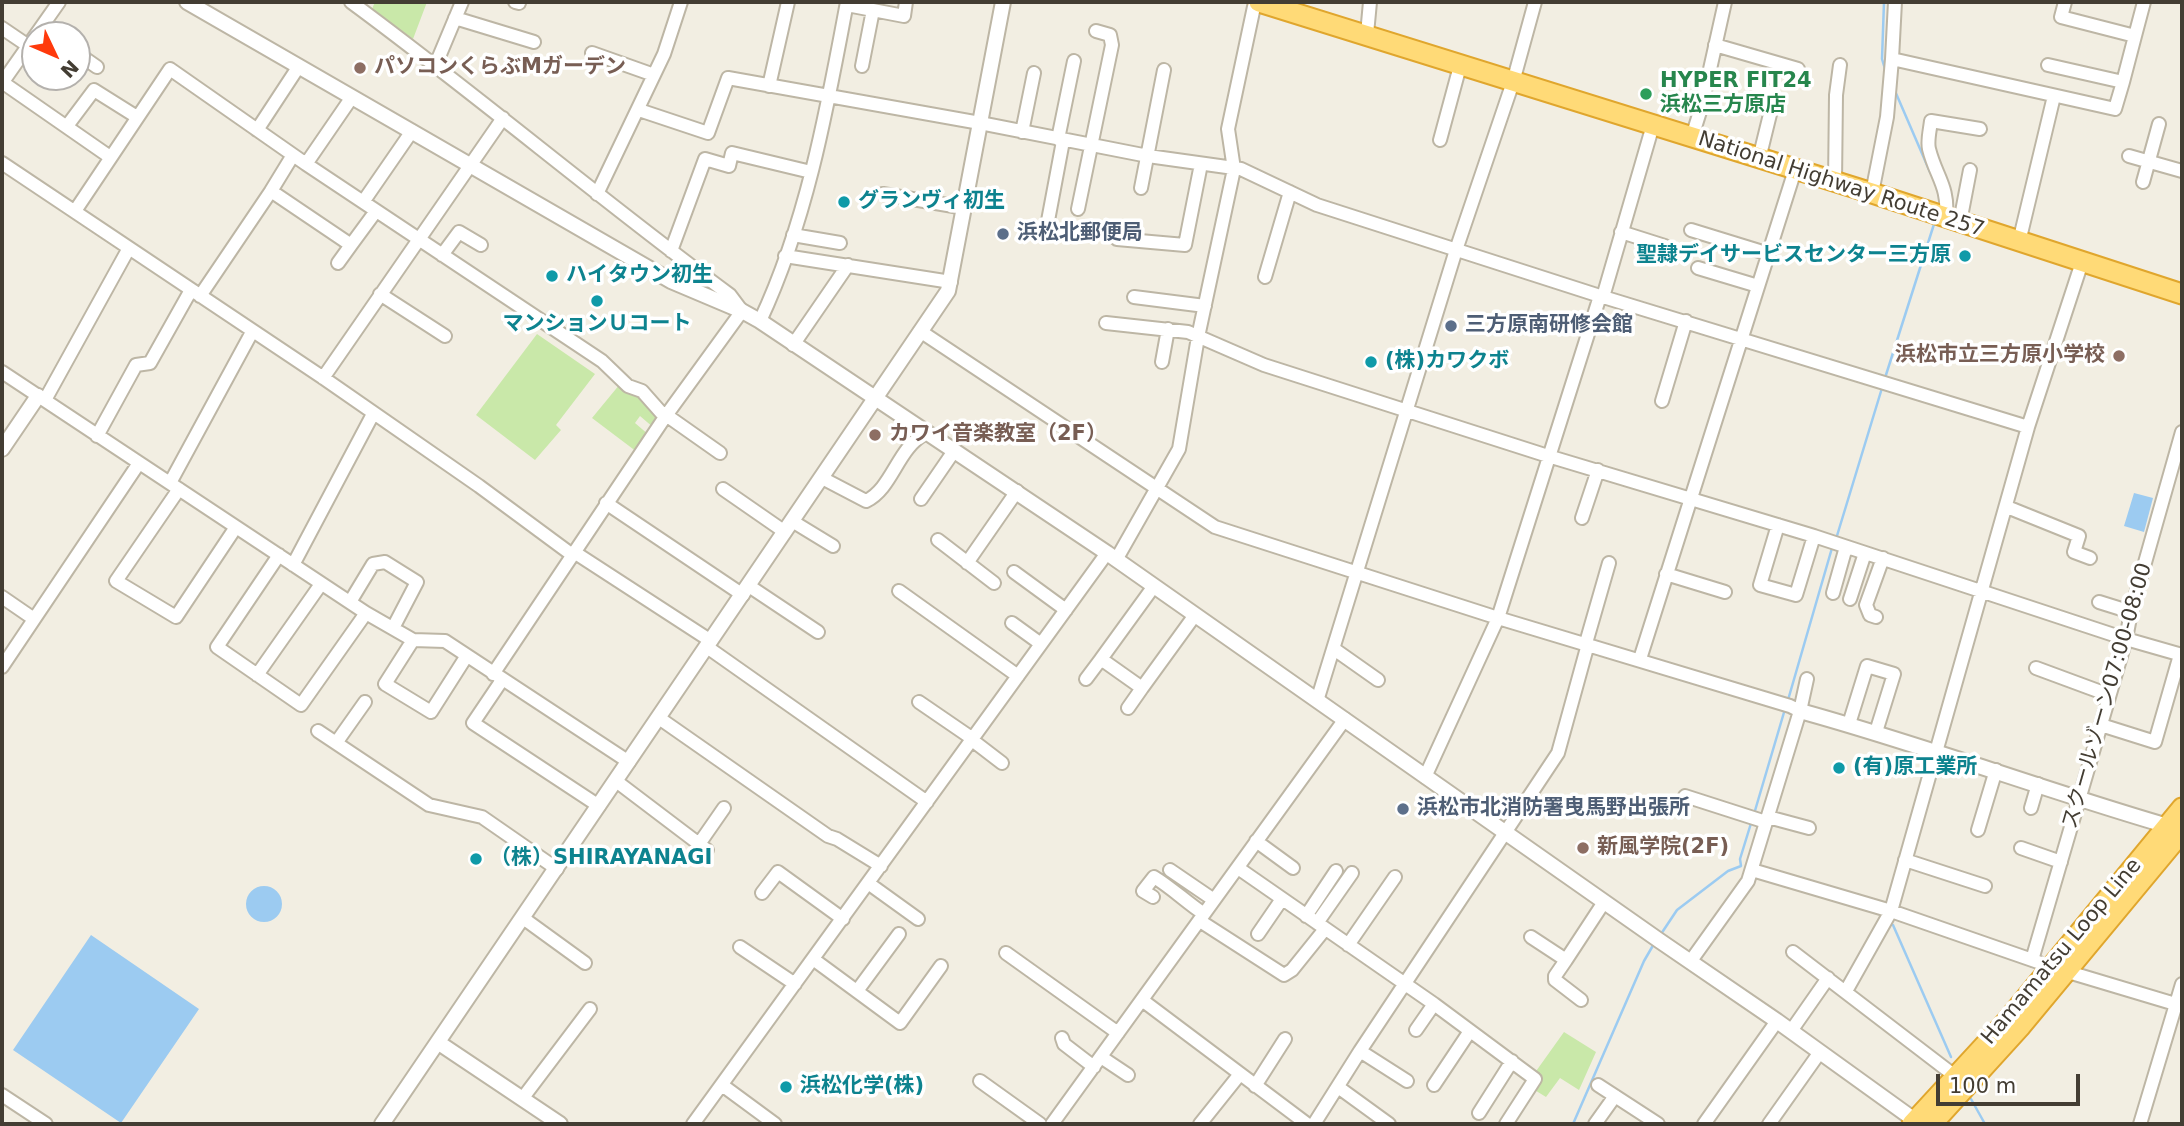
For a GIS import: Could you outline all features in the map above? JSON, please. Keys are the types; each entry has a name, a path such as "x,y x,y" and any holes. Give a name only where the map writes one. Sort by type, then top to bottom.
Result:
{"highway":[{"name":"National Highway Route 257","path":"1257,2 1367,34 1460,66 1871,193 2182,294"},
{"name":"Hamamatsu Loop Line","path":"1920,1123 1955,1076 2058,969 2177,830 2182,808"},
{"name":"Hamamatsu Loop Line","path":"1920,1123 2021,1026 2058,969"}],"street":[{"path":"50,21 59,2"},
{"path":"187,2 671,282 761,321 793,345 1112,556 1920,1123"},
{"path":"352,2 436,64 597,194 730,295 742,311"},
{"path":"436,64 462,2"},
{"path":"597,194 664,54 681,2"},
{"path":"769,86 788,2"},
{"path":"761,321 773,295 811,172 831,98 847,4 904,16 906,2"},
{"path":"382,1124 948,291 1003,2"},
{"path":"693,1124 1066,610 1112,556 1158,488 1179,449 1198,337 1234,169 1228,129 1257,2"},
{"path":"1367,34 1370,2"},
{"path":"1317,701 1456,250 1513,82 1535,2"},
{"path":"1692,137 1702,105 1725,2"},
{"path":"1871,193 1890,95 1895,2"},
{"path":"2065,2 2061,17 2135,36"},
{"path":"1892,64 2115,110 2144,2"},
{"path":"862,66 873,10"},
{"path":"456,18 534,42"},
{"path":"2,28 21,42"},
{"path":"1078,209 1112,45 1110,35 1096,31"},
{"path":"1715,45 1798,69"},
{"path":"592,52 654,75"},
{"path":"21,55 2,83 110,156"},
{"path":"1047,226 1074,61"},
{"path":"91,63 97,67"},
{"path":"1835,183 1836,95 1840,65"},
{"path":"2049,65 2123,82"},
{"path":"257,130 299,66"},
{"path":"1440,141 1460,66"},
{"path":"75,211 170,69 306,164 602,361 628,386 642,391 665,416 719,453"},
{"path":"1141,188 1164,70"},
{"path":"1022,132 1034,73"},
{"path":"639,110 708,133 728,78 1148,156 1241,169 1317,205 2028,427"},
{"path":"1755,79 1756,86 1774,98 1759,159"},
{"path":"67,126 94,90 137,117"},
{"path":"2019,242 2054,96"},
{"path":"306,164 352,97"},
{"path":"323,378 503,118"},
{"path":"1944,217 1948,200 1928,146 1931,121 1980,129"},
{"path":"2143,182 2159,124"},
{"path":"1425,777 1498,618 1548,456 1602,296 1653,125"},
{"path":"363,202 412,131"},
{"path":"671,251 705,159 729,166 732,153 811,172"},
{"path":"97,436 136,365 149,363 195,293 271,191 293,155"},
{"path":"2129,156 2182,171"},
{"path":"1117,239 1185,245 1201,164"},
{"path":"4,170 75,211 323,378 573,553 709,644 928,802"},
{"path":"1640,659 1795,170"},
{"path":"1944,217 1970,170"},
{"path":"271,191 351,245"},
{"path":"1265,277 1290,192"},
{"path":"883,194 965,208"},
{"path":"338,263 376,211"},
{"path":"1690,230 1769,254"},
{"path":"442,255 459,232 481,245"},
{"path":"1621,232 1665,246"},
{"path":"793,235 840,243"},
{"path":"2,449 41,398 129,248"},
{"path":"785,256 951,282"},
{"path":"1846,991 1891,911 2028,427 2082,262"},
{"path":"793,345 848,265"},
{"path":"1698,268 1758,286"},
{"path":"380,294 445,336"},
{"path":"1135,297 1205,306"},
{"path":"599,806 473,723 497,677 573,553 665,416 742,311"},
{"path":"1662,401 1686,321"},
{"path":"1106,323 1188,332 1264,365 1548,456 1883,558 2181,655 2155,743 2101,725"},
{"path":"1162,362 1168,329"},
{"path":"920,331 1215,527 1498,618 1937,751 2079,800 2177,830"},
{"path":"236,527 176,617 116,582 174,486 252,332"},
{"path":"2,372 366,613 412,640 445,641 629,762"},
{"path":"293,565 373,414"},
{"name":"スクールゾーン07:00-08:00","path":"2032,960 2126,639 2131,612 2176,477 2182,432"},
{"path":"822,478 866,501 877,493 914,439 926,433"},
{"path":"921,499 954,451"},
{"path":"2,667 139,463"},
{"path":"1582,518 1598,470"},
{"path":"723,489 789,527 833,546"},
{"path":"967,562 1017,491"},
{"path":"606,503 818,632"},
{"path":"2007,507 2079,536 2074,552 2090,558"},
{"path":"1778,525 1760,585 1796,595 1831,542"},
{"path":"938,541 994,583"},
{"path":"1831,542 1833,593"},
{"path":"1850,599 1865,553"},
{"path":"279,555 217,647 301,705 366,613"},
{"path":"1876,617 1870,615 1866,605 1883,558"},
{"path":"350,603 373,564 385,562 417,582 393,628"},
{"path":"1314,1124 1558,754 1609,563"},
{"path":"1014,572 1066,610"},
{"path":"1666,574 1726,592"},
{"path":"257,675 321,584"},
{"path":"1086,679 1154,586"},
{"path":"899,591 1018,676"},
{"path":"2,597 34,619"},
{"path":"2099,602 2131,612"},
{"path":"1128,708 1195,615"},
{"path":"1012,623 1041,644"},
{"path":"412,640 385,684 431,712 466,657"},
{"path":"1334,649 1378,680"},
{"path":"1101,659 1142,688"},
{"path":"1849,724 1867,666 1894,674 1876,732"},
{"path":"2036,668 2109,695"},
{"path":"1690,962 1751,874 1767,819 1790,706 1807,680"},
{"path":"336,743 365,702"},
{"path":"919,702 1002,763"},
{"path":"659,718 807,822 881,866"},
{"path":"1052,1124 1345,719"},
{"path":"318,731 429,805 482,817 557,869"},
{"path":"1978,830 1996,770"},
{"path":"616,781 703,847 724,808"},
{"path":"2032,808 2038,784"},
{"path":"1685,796 1747,816 1809,828"},
{"path":"1256,841 1293,868"},
{"path":"2021,848 2062,862"},
{"path":"1905,860 1985,886"},
{"path":"1238,868 1434,1004 1535,1079 1506,1124"},
{"path":"1170,870 1214,900"},
{"path":"1153,897 1143,891 1154,877 1171,887 1202,918 1284,975 1292,970 1316,923 1336,871"},
{"path":"762,893 778,872 842,919"},
{"path":"1316,923 1352,873"},
{"path":"1751,874 1891,911 2058,969 2179,1005"},
{"path":"1348,945 1395,877"},
{"path":"868,883 918,919"},
{"path":"1258,934 1282,899"},
{"path":"1581,1000 1555,980 1555,976 1604,902"},
{"path":"523,918 585,963"},
{"path":"857,991 899,934"},
{"path":"1531,937 1566,960"},
{"path":"740,947 795,984"},
{"path":"1793,952 1955,1076"},
{"path":"1006,953 1118,1033"},
{"path":"813,959 900,1023 941,966"},
{"path":"1791,1031 1828,978"},
{"path":"2140,1124 2179,1005 2182,984"},
{"path":"1142,1000 1307,1124"},
{"path":"1416,1030 1434,1004"},
{"path":"522,1099 590,1009"},
{"path":"1704,1124 1777,1021"},
{"path":"1434,1085 1470,1031"},
{"path":"1062,1038 1064,1044 1128,1075"},
{"path":"1255,1086 1285,1039"},
{"path":"439,1043 560,1124"},
{"path":"1360,1051 1407,1081"},
{"path":"1769,1124 1821,1052"},
{"path":"1479,1113 1512,1061"},
{"path":"1200,1124 1240,1074"},
{"path":"980,1081 1040,1124"},
{"path":"722,1085 775,1124"},
{"path":"1598,1085 1658,1124"},
{"path":"1338,1087 1389,1124"},
{"path":"2,1095 46,1124"},
{"path":"1595,1124 1615,1096"}],"green space":[{"path":"375,2 427,2 413,39 372,9"},
{"path":"537,334 595,374 556,425 561,430 535,460 476,415"},
{"path":"620,384 640,393 661,417 654,428 640,416 635,423 649,435 637,452 592,418"},
{"path":"1564,1032 1596,1052 1579,1090 1560,1078 1546,1097 1533,1089 1534,1074"}],"water":[{"path":"2134,493 2153,498 2144,532 2124,526"},
{"path":"264,886 277,891 282,904 277,917 264,922 251,917 246,904 251,891"},
{"path":"91,935 199,1009 121,1123 13,1050"}],"waterway":[{"path":"1884,2 1882,59 1885,69"},
{"path":"1895,91 1930,172"},
{"path":"1885,378 1935,221"},
{"path":"1836,539 1882,388"},
{"path":"1788,700 1832,548"},
{"path":"1754,814 1785,709"},
{"path":"1661,934 1677,910 1728,871 1741,866 1740,859 1752,820"},
{"path":"1893,925 1951,1057"},
{"path":"1573,1124 1644,961 1655,942"},
{"path":"1971,1099 1985,1124"}],"place":[{"name":"パソコンくらぶMガーデン","path":"360,68"},
{"name":"HYPER FIT24 浜松三方原店","path":"1646,94"},
{"name":"グランヴィ初生","path":"844,202"},
{"name":"浜松北郵便局","path":"1003,234"},
{"name":"聖隷デイサービスセンター三方原","path":"1965,256"},
{"name":"ハイタウン初生","path":"552,276"},
{"name":"マンションＵコート","path":"597,301"},
{"name":"三方原南研修会館","path":"1451,326"},
{"name":"浜松市立三方原小学校","path":"2119,356"},
{"name":"(株)カワクボ","path":"1371,362"},
{"name":"カワイ音楽教室（2F）","path":"875,435"},
{"name":"(有)原工業所","path":"1839,768"},
{"name":"浜松市北消防署曳馬野出張所","path":"1403,809"},
{"name":"新風学院(2F)","path":"1583,848"},
{"name":"（株）SHIRAYANAGI","path":"476,859"},
{"name":"浜松化学(株)","path":"786,1087"}]}
